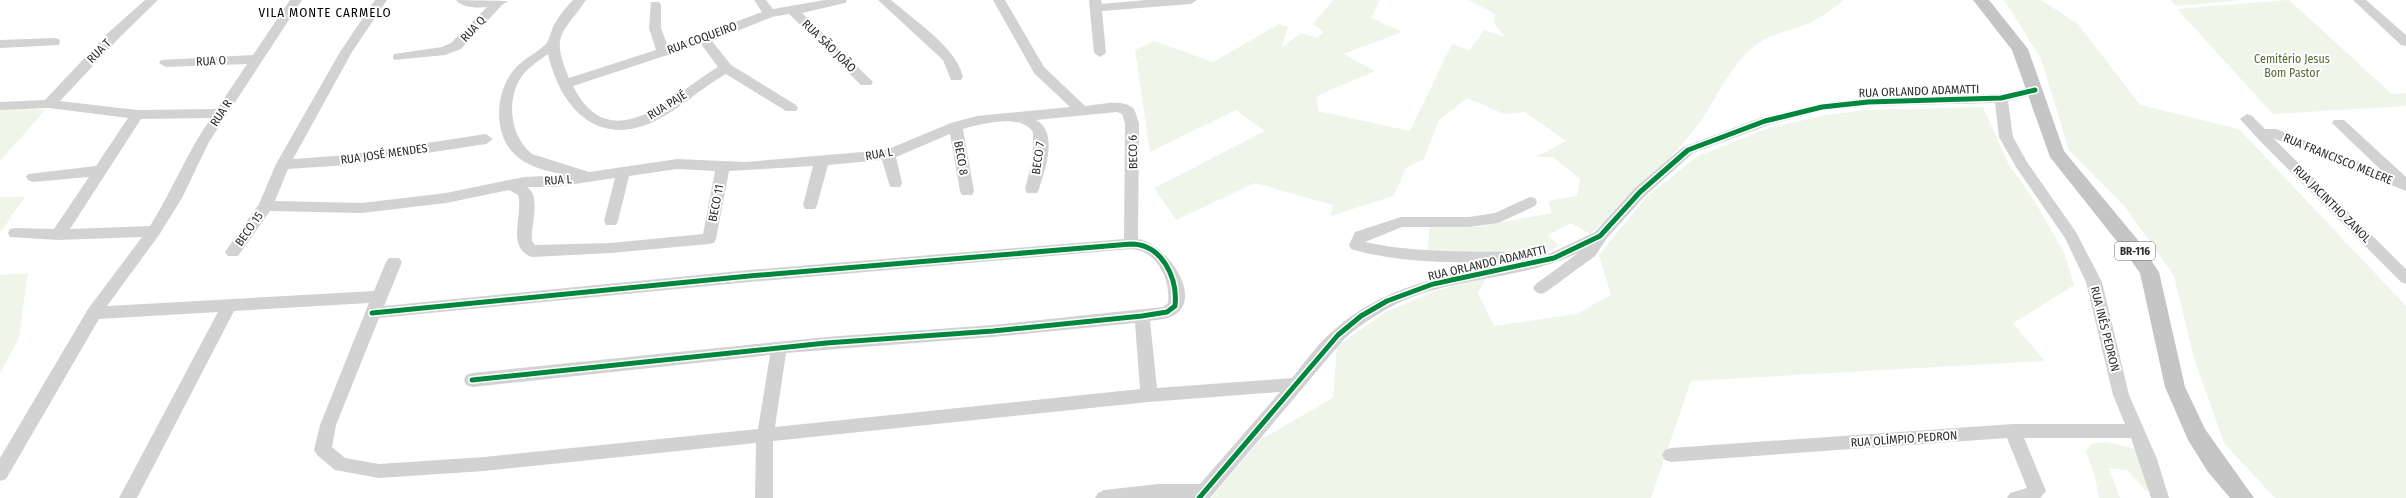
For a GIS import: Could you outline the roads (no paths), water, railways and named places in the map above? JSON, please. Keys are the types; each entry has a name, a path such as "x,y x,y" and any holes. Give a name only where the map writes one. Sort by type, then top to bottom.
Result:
{"main road":[{"name":"BR-116","path":"1981,0 2020,49 2035,90 2047,131 2056,153 2090,197 2130,244 2149,272 2175,387 2196,434 2216,465 2242,498"},
{"name":"BR-116","path":"1988,0 1996,19"}],"street":[{"name":"RUA T","path":"49,104 114,35 152,0"},
{"name":"RUA R","path":"0,474 94,313 154,231 175,198 202,142 296,0"},
{"path":"266,206 283,164 346,52 381,0"},
{"path":"462,0 476,4 501,2"},
{"path":"580,0 557,32 553,45 536,56 519,72 511,84 508,101 509,136 514,145 526,156 546,165 590,177"},
{"path":"760,0 770,13"},
{"name":"RUA COQUEIRO","path":"566,84 704,39 770,13 841,0"},
{"path":"884,0 948,57 954,66 956,77"},
{"path":"998,0 1039,70 1080,109"},
{"path":"1100,53 1095,4 1191,0"},
{"path":"2359,0 2406,42"},
{"name":"RUA Q","path":"399,56 445,51 456,46 501,2"},
{"path":"655,5 655,28 663,52"},
{"name":"RUA SÃO JOÃO","path":"792,10 866,82"},
{"path":"704,39 726,68 791,108"},
{"path":"0,44 54,42"},
{"name":"RUA PAJÉ","path":"553,45 554,56 566,84 583,112 605,122 623,126 654,115 726,68"},
{"name":"RUA O","path":"166,63 256,59"},
{"name":"RUA ORLANDO ADAMATTI","path":"1201,495 1338,335 1361,316 1387,301 1432,284 1554,258 1600,236 1640,192 1688,150 1765,121 1822,107 1868,102 2001,98 2035,90"},
{"name":"RUA INÊS PEDRON","path":"2001,98 2006,137 2021,164 2071,236 2094,282 2121,395 2137,431 2158,490 2171,498"},
{"path":"0,106 49,104 137,114 220,113"},
{"name":"BECO 6","path":"1080,109 1119,107 1128,111 1132,123 1133,160 1131,244"},
{"name":"RUA L","path":"266,206 362,208 416,203 510,184 590,177 677,164 723,167 888,155 956,126 1080,109"},
{"path":"58,235 137,114"},
{"name":"BECO 7","path":"1016,118 1038,128 1041,134 1042,144 1032,189"},
{"name":"RUA JACINTHO ZANOL","path":"2247,119 2268,135 2406,278"},
{"path":"2340,124 2406,186"},
{"name":"BECO 8","path":"956,126 967,191"},
{"name":"RUA FRANCISCO MELERE","path":"2268,135 2406,186"},
{"name":"RUA JOSÉ MENDES","path":"283,164 348,160 486,138"},
{"path":"888,155 895,183"},
{"path":"810,204 822,160"},
{"name":"BECO 11","path":"510,184 524,192 527,203 523,240 526,246 532,251 611,248 709,239 723,167"},
{"path":"33,177 99,171"},
{"path":"611,221 623,173"},
{"path":"1530,202 1498,218 1469,222 1401,222 1360,236 1356,245 1390,253 1424,256 1554,258"},
{"name":"BECO 15","path":"233,252 266,206"},
{"path":"16,233 58,235 154,231"},
{"path":"1541,288 1590,252 1600,236"},
{"path":"372,313 749,276 1131,244 1145,246 1157,253 1172,275 1178,294 1175,306 1167,312 1142,316 993,331 879,338 779,350 628,363 472,380"},
{"path":"394,262 372,313 328,425 323,450 341,465 379,471 484,464 1149,395 1296,384"},
{"path":"94,313 228,307 379,297"},
{"path":"128,498 228,307"},
{"path":"1142,316 1149,395"},
{"path":"764,498 765,436 779,350"},
{"path":"2013,431 2037,491 2022,498"},
{"name":"RUA OLÍMPIO PEDRON","path":"1671,456 2013,431 2137,431"},
{"path":"1104,498 1158,492 1201,495"}],"district":[{"name":"VILA MONTE CARMELO","path":"325,12"}],"park label":[{"name":"Cemitério Jesus Bom Pastor","path":"2292,66"}]}
